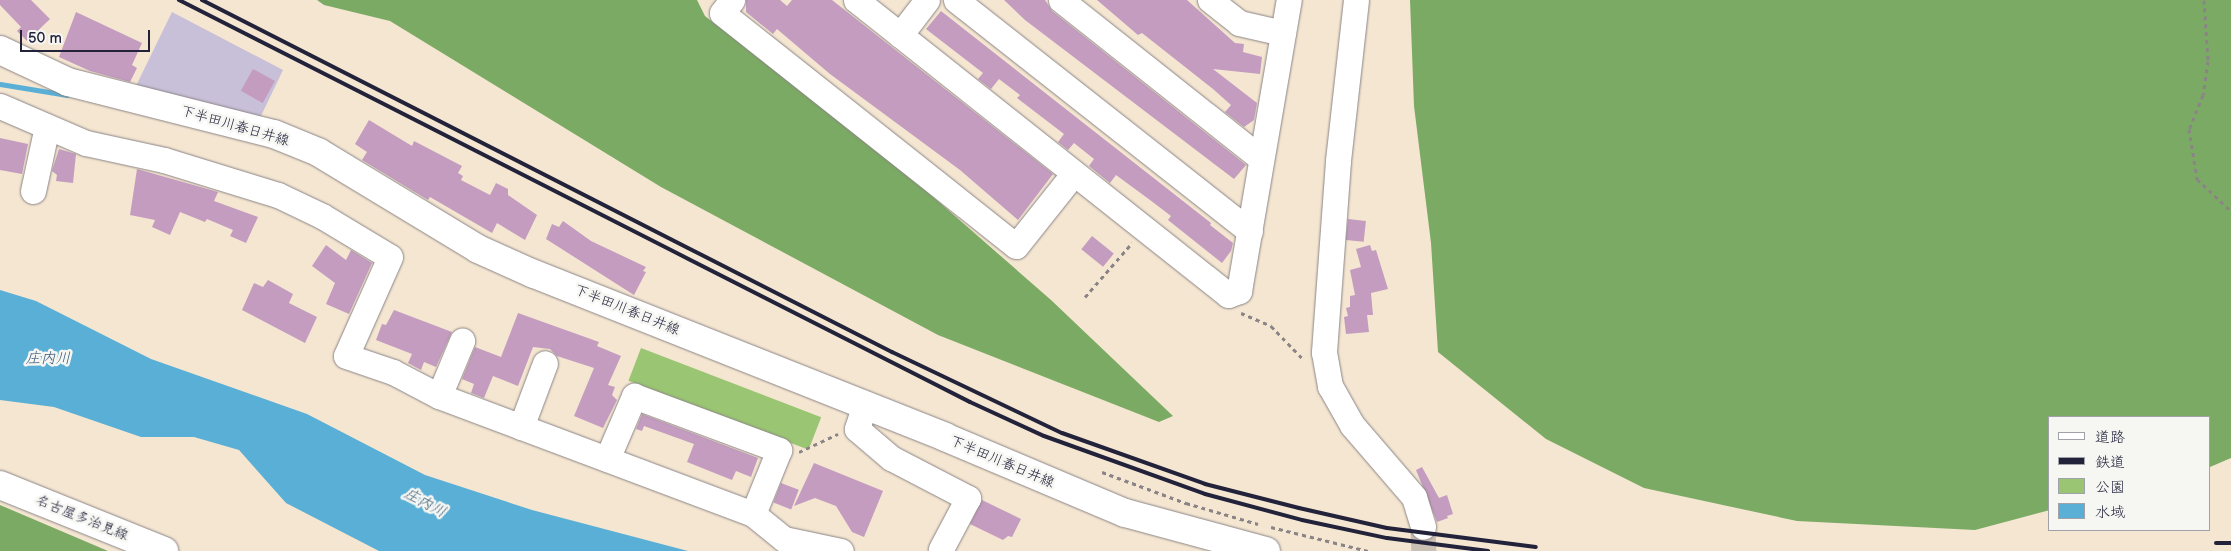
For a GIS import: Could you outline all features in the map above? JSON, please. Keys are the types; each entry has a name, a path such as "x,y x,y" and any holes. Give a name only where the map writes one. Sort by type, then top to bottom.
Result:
{"main road":[{"name":"下半田川春日井線","path":"0,50 68,82 274,134 309,148 478,249 861,418 1125,513 1266,551"},
{"name":"名古屋多治見線","path":"0,485 164,551"}],"street":[{"path":"732,0 722,13 1016,246 1074,173"},
{"path":"856,0 1228,295 1239,291 1250,231 1260,158 1289,0"},
{"path":"900,35 927,0"},
{"path":"956,0 1250,231"},
{"path":"1061,0 1260,158"},
{"path":"1210,0 1239,23 1284,33"},
{"path":"1356,0 1338,161 1324,352 1330,386 1352,425 1414,497 1423,527"},
{"path":"0,106 86,143 164,160 278,195 322,216 390,257 346,356 393,372 439,396 753,514 784,539 841,551"},
{"path":"33,191 46,126"},
{"path":"439,396 462,341"},
{"path":"521,427 545,363"},
{"path":"607,459 634,396 779,450 753,514"},
{"path":"861,418 891,458 968,498 941,550"}],"path":[{"path":"2204,0 2208,60 2203,95 2189,129 2196,179 2231,211"},
{"path":"779,450 788,455 809,450 837,435 842,427 861,418"},
{"path":"1102,472 1186,503 1368,551"}],"shaded area":[{"path":"172,12 283,70 259,120 135,88"}],"green space":[{"path":"317,0 697,0 705,16 915,181 1051,300 1173,416 1159,422 938,335 661,187 390,21 324,5"},
{"path":"1410,0 2231,0 2231,458 2211,467 2211,416 2048,416 2048,511 1975,530 1797,521 1644,488 1546,439 1438,352 1431,243 1414,106"},
{"path":"641,348 821,417 809,450 628,381"},
{"path":"0,505 108,551 0,551"}],"water":[{"name":"庄内川","path":"0,290 36,301 151,359 307,414 425,475 532,510 688,551 379,551 286,503 239,450 194,437 141,437 54,407 0,400"}],"building":[{"path":"0,0 31,0 50,19 27,41 17,31 21,27 0,5"},
{"path":"746,0 780,0 787,6 792,0 832,0 1053,174 1018,220 960,170 830,74 777,29 773,34 746,12"},
{"path":"1004,0 1045,0 1052,11 1246,165 1234,179 1025,20"},
{"path":"1097,0 1187,0 1235,43 1244,44 1243,52 1262,57 1260,74 1213,69 1257,103 1254,120 1244,127 1225,112 1231,105 1213,89 1142,33 1138,35"},
{"path":"941,11 1211,223 1210,225 1233,243 1231,251 1222,263 1168,220 1171,216 1116,175 1110,183 1089,166 1094,159 1074,143 1068,150 1058,142 1064,134 1017,98 1020,95 999,79 991,89 978,79 983,73 926,29"},
{"path":"76,12 142,43 132,65 137,68 130,82 90,71 59,57"},
{"path":"253,69 275,81 263,103 241,91"},
{"path":"369,120 412,146 414,141 462,166 458,173 463,176 461,180 490,195 496,183 508,189 508,195 537,215 525,240 497,223 492,233 430,197 428,200 362,160 367,152 355,144"},
{"path":"0,138 28,144 22,174 0,170"},
{"path":"59,149 76,154 73,183 56,181 57,175 52,171"},
{"path":"137,169 218,192 214,201 258,217 246,243 230,236 233,230 207,219 205,222 180,212 170,235 152,227 155,220 130,215"},
{"path":"1348,219 1366,221 1364,242 1346,240"},
{"path":"563,221 591,241 646,267 643,271 646,272 634,295 546,239 552,224 559,227"},
{"path":"1092,236 1114,254 1103,267 1081,249"},
{"path":"326,245 346,260 351,250 372,263 349,314 326,304 335,283 312,266"},
{"path":"1370,245 1372,251 1376,250 1388,289 1371,293 1373,315 1367,315 1369,332 1346,334 1344,317 1348,316 1346,308 1350,307 1350,296 1355,295 1350,270 1361,267 1356,249"},
{"path":"268,280 293,294 289,303 317,317 305,343 242,310 254,283 263,287"},
{"path":"394,310 452,332 436,367 424,362 421,370 408,363 412,354 376,340 382,324 386,325"},
{"path":"518,313 599,342 597,346 621,356 608,385 615,387 612,395 617,400 603,428 574,416 594,368 557,356 550,349 533,347 518,386 493,376 484,398 471,393 474,384 462,379 475,347 501,357"},
{"path":"642,414 758,458 751,477 736,471 732,480 687,462 694,444 644,426 642,431 636,429"},
{"path":"814,463 883,491 864,537 852,532 836,506 815,498 794,506"},
{"path":"1422,467 1439,498 1447,495 1453,514 1447,516 1448,518 1437,522 1416,470"},
{"path":"781,483 799,490 791,509 773,503"},
{"path":"982,500 1021,519 1012,537 1008,536 1003,540 970,524"}],"waterway":[{"path":"0,84 67,95"}],"tunnel":[{"path":"1423,527 1424,551"}],"railway":[{"path":"179,0 970,402 1044,436 1205,494 1302,520 1387,538 1488,551"},
{"path":"202,0 892,352 1062,433 1205,484 1299,508 1387,528 1536,547"},
{"path":"2216,543 2231,543"}]}
